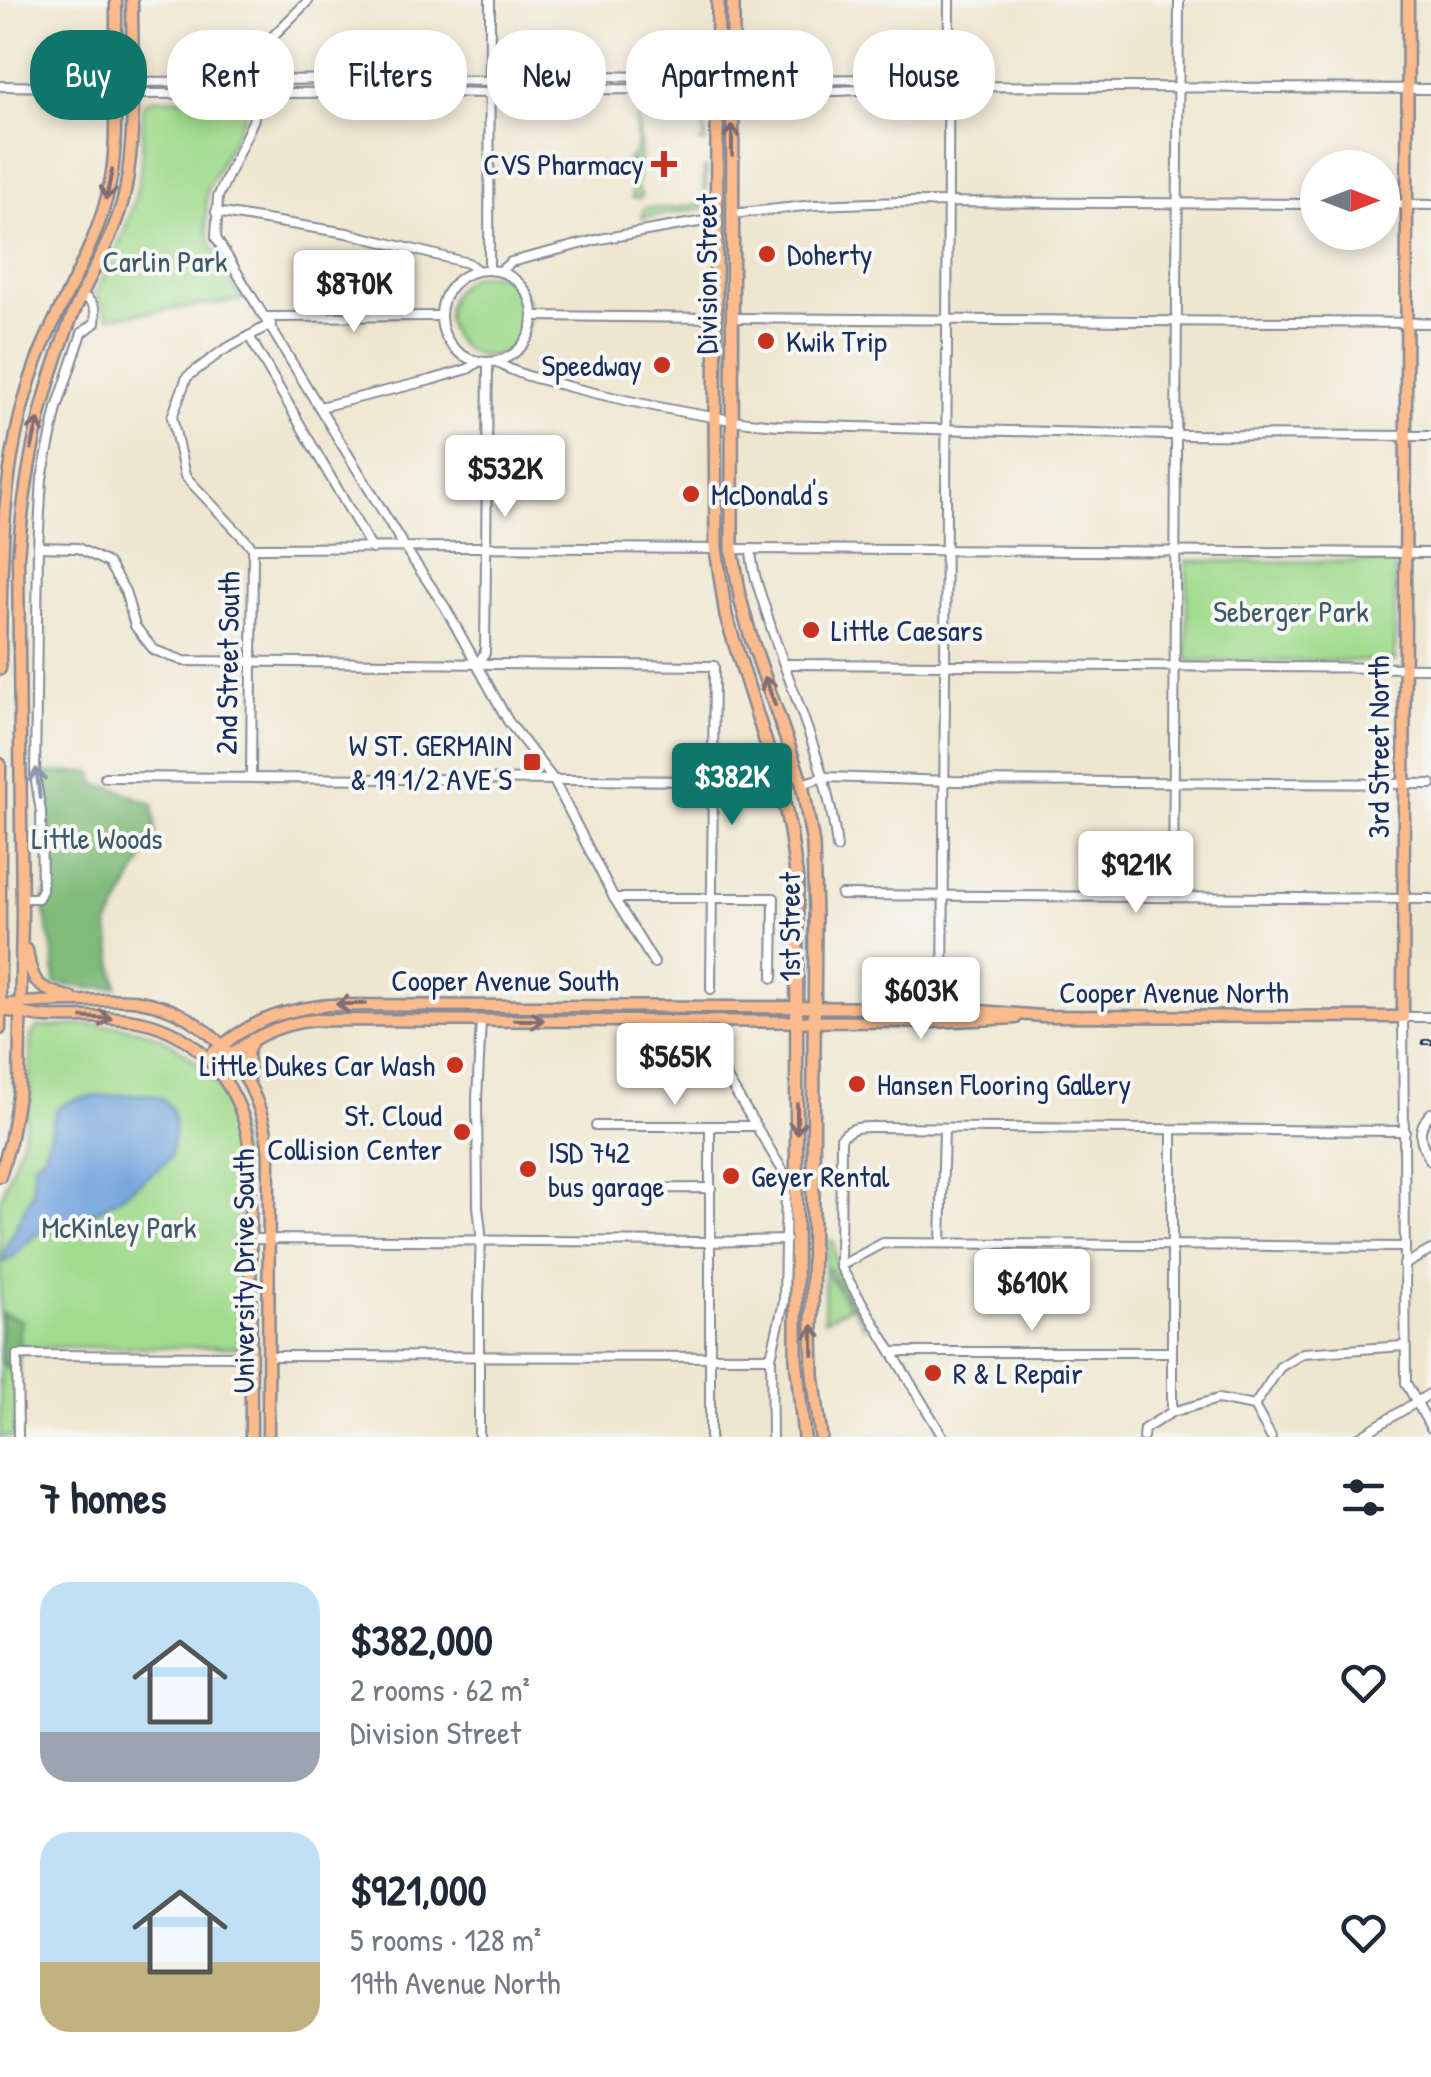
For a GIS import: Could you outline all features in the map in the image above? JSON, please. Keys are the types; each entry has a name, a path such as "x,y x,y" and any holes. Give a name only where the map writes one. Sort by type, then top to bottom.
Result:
{"highway":[{"name":"Division Street","path":"718,0 718,30"},
{"name":"Division Street","path":"734,0 734,30"},
{"name":"Division Street","path":"716,548 717,120"},
{"name":"Division Street","path":"732,549 733,120"},
{"name":"1st Street","path":"716,548 732,641 777,777 797,880 796,1359 804,1437"},
{"name":"1st Street","path":"732,549 751,638 802,784 811,828 812,1330 821,1437"}],"main road":[{"path":"116,0 116,30"},
{"path":"132,0 132,30"},
{"name":"3rd Street North","path":"1403,1018 1408,0"},
{"path":"0,669 1,558 18,428 34,367 98,228 110,184 115,120"},
{"path":"0,1176 20,1090 18,557 23,498 34,435 57,358 115,226 125,192 131,120"},
{"path":"0,764 0,1029"},
{"path":"22,915 35,981 60,995 138,1001 165,1009 193,1022 230,1054"},
{"path":"0,1006 21,1008 95,1000"},
{"name":"Cooper Avenue South","path":"207,1058 249,1026 277,1014 330,1004 798,1006"},
{"name":"Cooper Avenue North","path":"798,1006 943,1008 1042,1016 1403,1018"},
{"path":"21,1008 44,1016 146,1022 184,1040 216,1067 255,1037 278,1027 315,1020 814,1022 976,1021 1042,1016"},
{"path":"251,1086 247,1053 255,1037"},
{"name":"University Drive South","path":"230,1054 251,1086 267,1130 268,1437"},
{"name":"University Drive South","path":"216,1067 236,1100 248,1134 251,1437"}],"street":[{"path":"279,30 309,0"},
{"path":"490,0 490,30"},
{"path":"950,0 950,30"},
{"path":"1174,897 1179,0"},
{"path":"294,80 487,81"},
{"path":"0,86 30,87"},
{"path":"995,86 1431,89"},
{"path":"294,92 487,93"},
{"path":"253,120 222,183 216,238 445,607 508,721 553,779 614,898 654,963"},
{"path":"489,269 490,120"},
{"path":"943,1008 949,120"},
{"path":"732,214 814,206 948,203 1300,204"},
{"path":"1400,204 1431,205"},
{"path":"216,212 347,233 468,263 477,270"},
{"path":"500,271 511,262 600,239 716,219"},
{"path":"320,407 431,380 487,362 511,356 523,346 530,332 534,316 531,302 514,278 489,269 462,276 442,300 443,332 450,346 463,356 487,362 579,389 715,418 782,425 947,431 1431,436"},
{"path":"22,898 38,898 42,890 42,812 36,775 42,478 57,408 82,333 95,322 92,301 82,295"},
{"path":"440,316 269,321 188,377 172,417 185,476 253,548 716,548"},
{"path":"534,316 716,318"},
{"path":"731,318 1431,322"},
{"path":"250,336 372,549"},
{"path":"478,664 485,653 487,362"},
{"path":"38,547 78,548 108,564 125,591 135,626 154,650 184,661 714,666 711,990"},
{"name":"2nd Street South","path":"251,778 253,548"},
{"path":"732,549 1431,553"},
{"path":"751,549 754,570 824,778 837,848"},
{"path":"784,664 1431,668"},
{"path":"105,778 714,781 777,777"},
{"path":"802,784 824,778 1431,784"},
{"path":"841,895 1431,899"},
{"path":"614,898 774,898 773,978"},
{"name":"Cooper Avenue North","path":"1403,1018 1431,1017"},
{"name":"3rd Street North","path":"1403,1018 1406,1383 1431,1428"},
{"path":"479,1437 481,1241 477,1098 481,1020"},
{"path":"724,1073 783,1170 786,1184 784,1302 771,1357 772,1437"},
{"path":"1431,1113 1420,1126 1420,1144 1431,1161"},
{"path":"596,1126 754,1126"},
{"path":"710,1127 710,1437"},
{"path":"943,1437 840,1266 840,1138 847,1131 944,1128 1405,1131"},
{"path":"942,1243 944,1128"},
{"path":"1172,1130 1172,1412"},
{"path":"594,1189 711,1188"},
{"path":"250,1238 786,1240"},
{"path":"840,1266 883,1243 1404,1247"},
{"path":"1404,1265 1431,1250"},
{"path":"1254,1406 1280,1367 1303,1353 1404,1346"},
{"path":"892,1352 1172,1352"},
{"path":"18,1437 17,1355 250,1356"},
{"path":"269,1356 771,1357"},
{"path":"1359,1437 1431,1393"},
{"path":"1143,1437 1144,1428 1172,1412 1218,1399 1254,1406"},
{"path":"1254,1406 1271,1437"}],"green space":[{"name":"Carlin Park","path":"167,99 167,120 242,120 207,190 206,221 210,243 243,300 109,317 95,294 133,206 141,161 143,120 147,120 147,102"},
{"path":"638,120 640,152 636,187 642,196 632,198 633,161 627,161 636,151"},
{"path":"704,168 706,208 642,218 645,208 704,203"},
{"path":"488,274 504,277 517,286 526,299 526,331 517,344 504,353 488,356 472,353 459,344 450,331 447,315 450,299 459,286 472,277"},
{"name":"Seberger Park","path":"1187,561 1395,562 1395,661 1187,661"},
{"name":"Little Woods","path":"93,772 94,781 101,787 112,787 153,804 156,835 108,926 117,987 55,984 43,902 49,889 48,801 41,773"},
{"name":"McKinley Park","path":"99,1025 136,1029 192,1058 219,1089 236,1127 241,1157 240,1347 19,1347 16,1437 0,1437 0,1199 23,1138 31,1037 37,1027"},
{"path":"829,1240 834,1241 841,1279 866,1329 825,1267"},
{"path":"825,1269 849,1307 824,1320"},
{"path":"1,1313 21,1320 12,1372 0,1361"}],"water":[{"path":"156,1096 171,1108 174,1136 170,1158 104,1207 63,1228 39,1233 3,1262 4,1251 33,1191 33,1166 44,1154 56,1110 86,1098"}],"railway":[{"path":"1424,1042 1431,1042"}],"place":[{"name":"CVS Pharmacy","path":"664,164"},
{"name":"Doherty","path":"767,254"},
{"name":"Kwik Trip","path":"766,341"},
{"name":"Speedway","path":"662,365"},
{"name":"McDonald's","path":"691,494"},
{"name":"Little Caesars","path":"811,630"},
{"name":"W ST. GERMAIN & 19 1/2 AVE S","path":"532,762"},
{"name":"Little Dukes Car Wash","path":"455,1065"},
{"name":"Hansen Flooring Gallery","path":"857,1084"},
{"name":"St. Cloud Collision Center","path":"462,1132"},
{"name":"ISD 742 bus garage","path":"528,1169"},
{"name":"Geyer Rental","path":"731,1176"},
{"name":"R & L Repair","path":"933,1373"}]}
